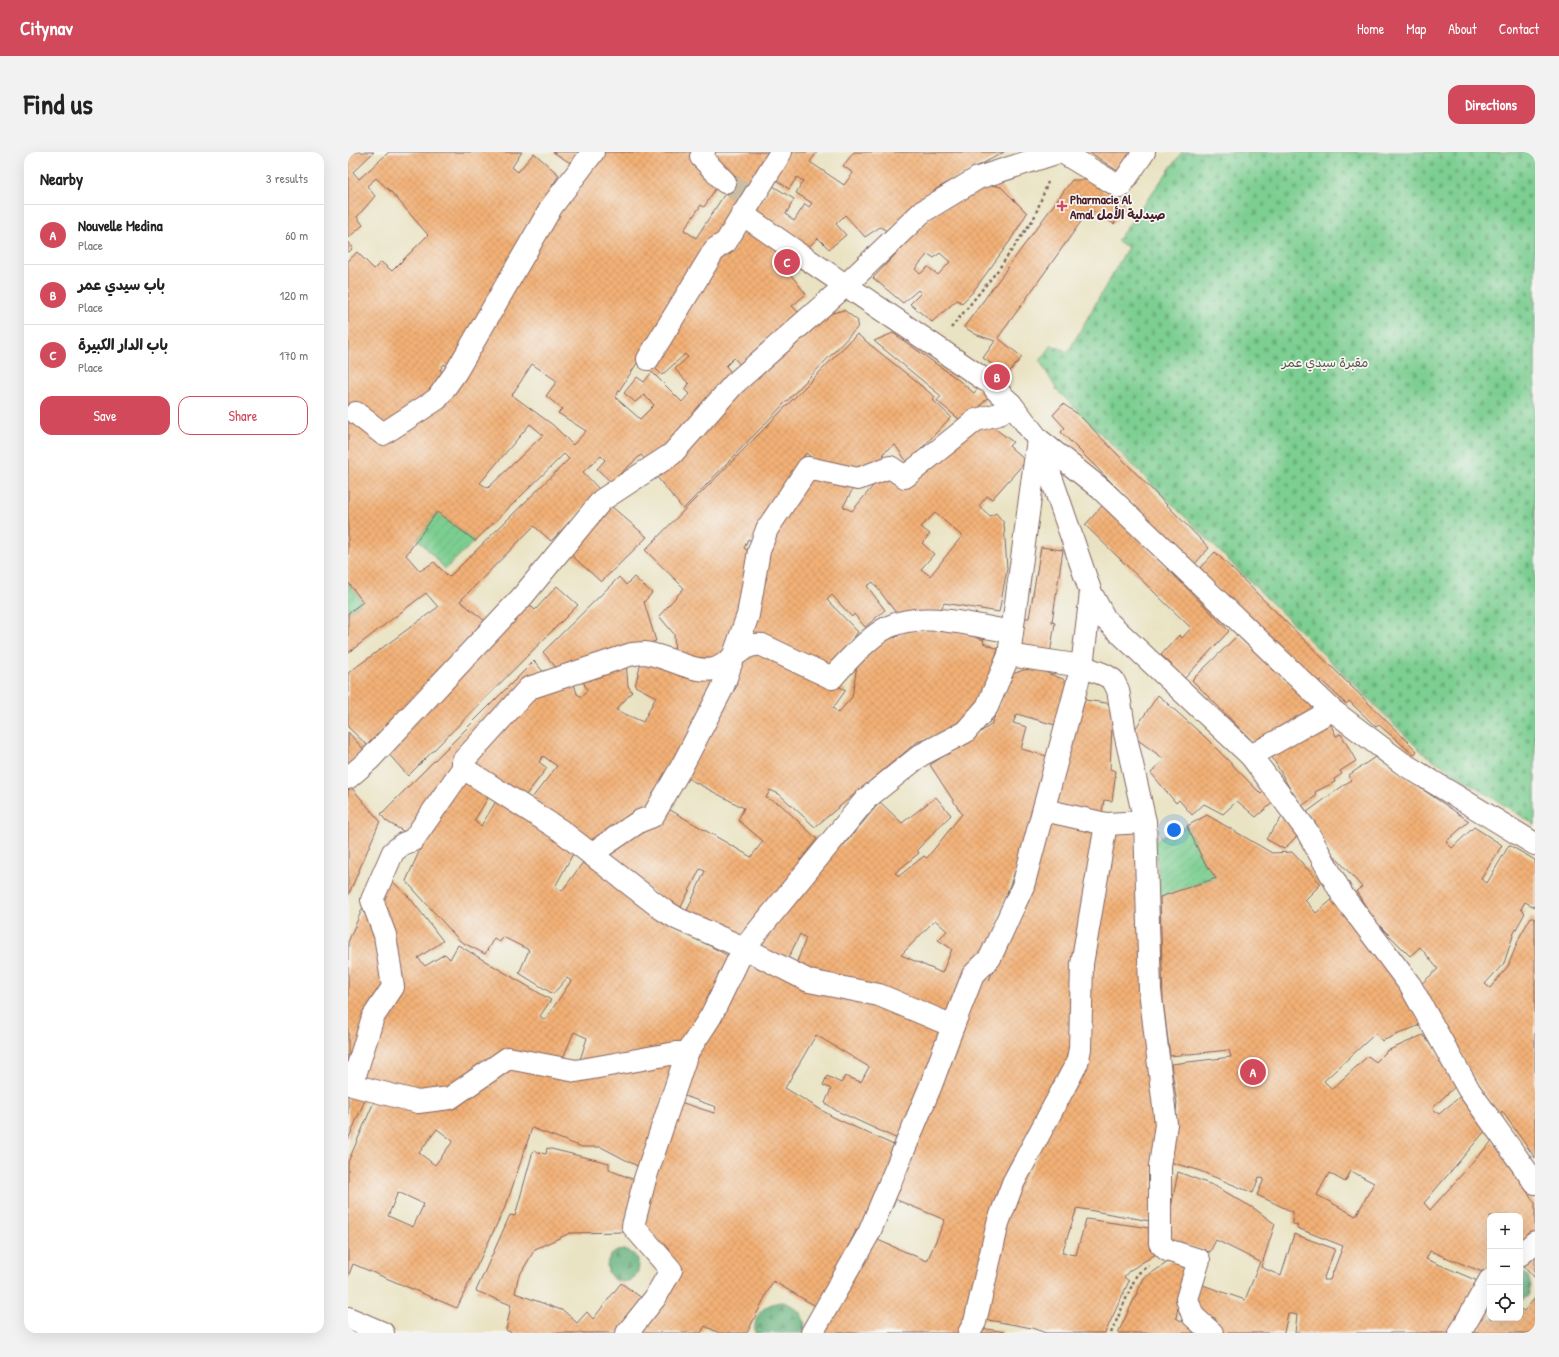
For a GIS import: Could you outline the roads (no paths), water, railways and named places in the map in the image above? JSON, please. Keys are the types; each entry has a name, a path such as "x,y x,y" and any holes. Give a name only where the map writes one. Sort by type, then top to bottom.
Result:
{"street":[{"path":"356,413 383,434 437,399 456,372 552,206 593,152"},
{"path":"704,152 701,157 725,182"},
{"path":"648,359 715,249 726,242 781,152"},
{"path":"348,778 369,760 522,596 602,500 672,454 734,384 846,285 922,212 978,178 1060,152 1120,187 1144,152"},
{"path":"742,214 990,385 1011,404 1038,439 1101,490 1332,710 1402,763 1535,844"},
{"path":"592,854 640,821 653,816 682,766 722,689 748,615 759,551 767,529 808,468 858,479 890,467 906,477 976,420 999,414 1011,404"},
{"path":"1038,439 1090,593 1105,619 1251,756 1307,831 1343,896 1410,985 1469,1090 1535,1183"},
{"path":"627,1333 655,1298 670,1270 633,1226 645,1179 687,1053 711,1016 744,948 866,799 921,755 965,732 987,707 1009,655 1038,439"},
{"path":"812,1333 869,1233 931,1085 973,975 990,958 1023,886 1082,666 1090,593"},
{"path":"687,1053 676,1053 576,1071 508,1058 450,1098 418,1102 352,1085 373,1017 393,987 385,935 372,900 393,852 403,844 413,840 463,768 463,761 529,688 632,654 645,653 703,669 715,669 748,646 755,644 762,644 832,678 851,656 888,627 904,622 946,620 1012,632"},
{"path":"1009,655 1082,666 1105,675 1113,680 1118,690 1125,733 1145,822 1150,990 1166,1124 1160,1166 1160,1243 1167,1250 1199,1260 1187,1299 1193,1316 1212,1333"},
{"path":"1251,756 1332,710"},
{"path":"463,768 560,830 662,909 678,919 744,948 809,981 878,995 953,1026"},
{"path":"1044,810 1106,824 1145,822"},
{"path":"969,1333 975,1322 998,1223 1013,1183 1077,1063 1080,1049 1082,964 1106,824"},
{"path":"1523,1252 1535,1242"},
{"path":"1460,1333 1487,1285"},
{"path":"348,1318 383,1333"}],"tunnel":[{"path":"725,182 752,199"}],"place":[{"name":"Pharmacie Al Amal صيدلية الأمل","path":"1062,206"},
{"name":"باب الدار الكبيرة","path":"787,262"},
{"name":"باب سيدي عمر","path":"997,377"},
{"name":"Nouvelle Medina","path":"1253,1072"}],"park label":[{"name":"مقبرة سيدي عمر","path":"1325,362"}]}
